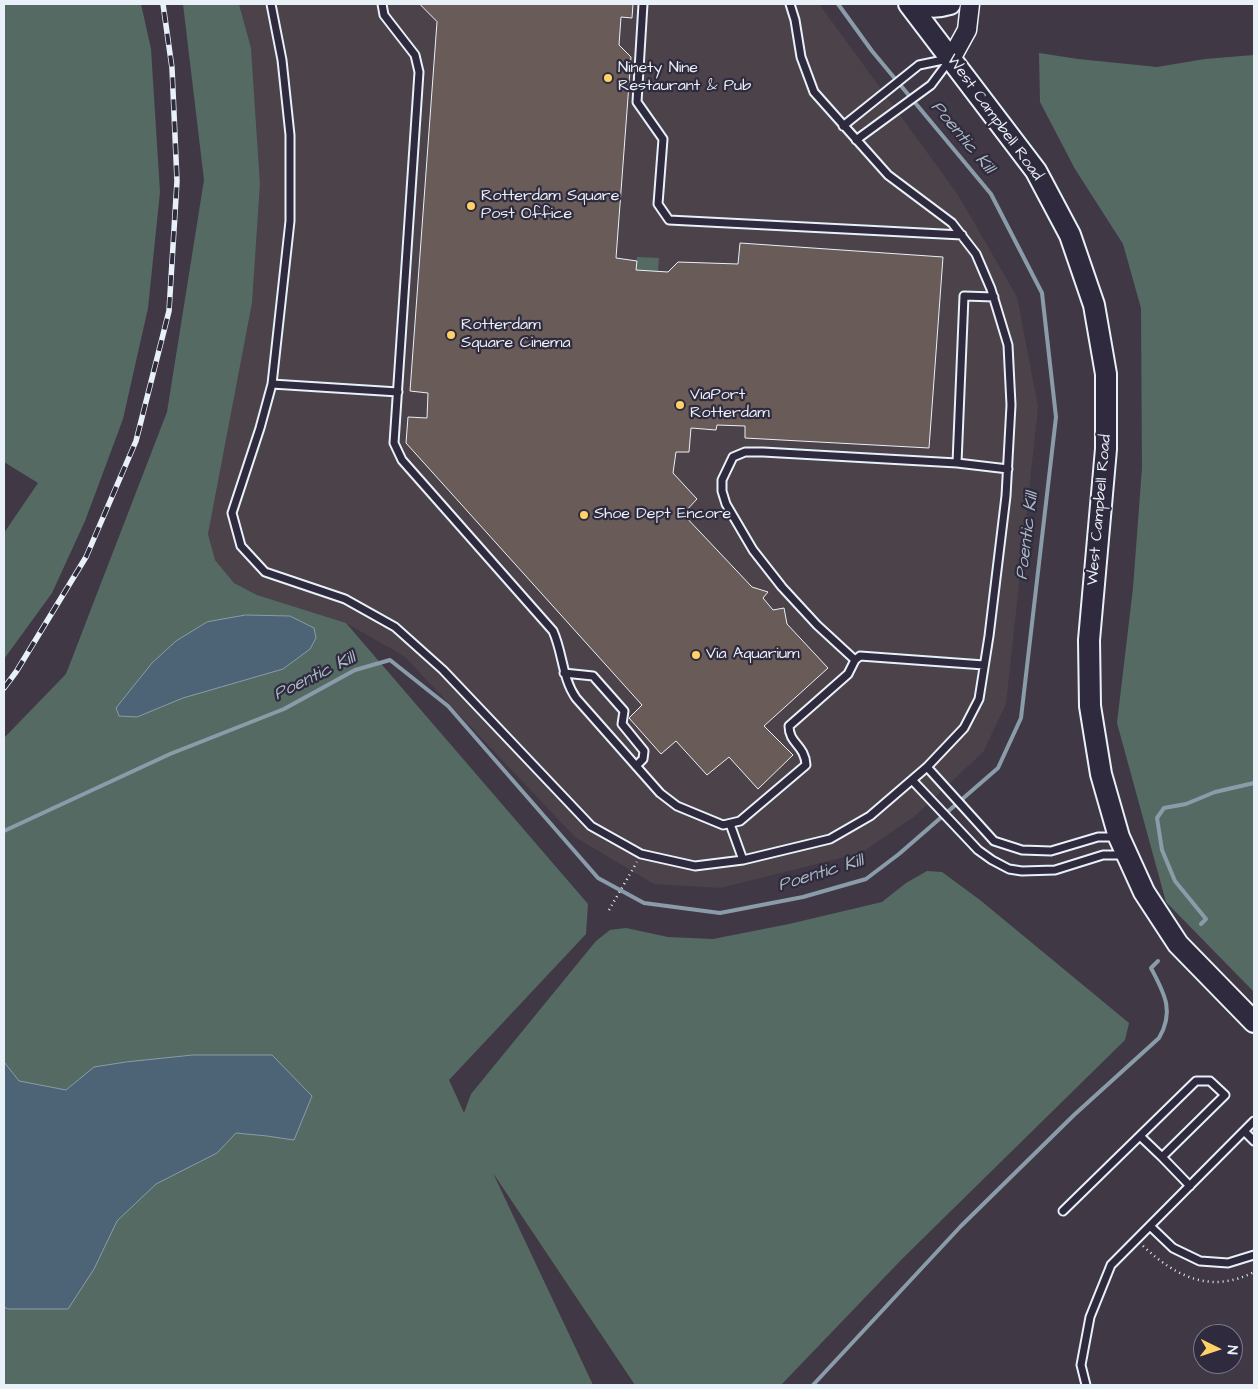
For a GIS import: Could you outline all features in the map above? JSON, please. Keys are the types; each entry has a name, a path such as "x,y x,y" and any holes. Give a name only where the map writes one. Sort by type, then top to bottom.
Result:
{"main road":[{"name":"West Campbell Road","path":"909,4 1036,171 1070,235 1094,305 1106,374 1106,449 1089,640 1090,706 1101,774 1123,846 1144,892 1178,944 1254,1022"},
{"path":"915,4 938,8 950,4"}],"street":[{"path":"951,59 967,30 970,4"}],"lane":[{"path":"271,4 282,60 290,135 290,221 272,384 260,428 232,513 241,546 265,572 345,599 396,627 443,670 591,826 641,854 695,866 743,860 830,839 870,816 927,767 964,728 979,699 1006,496 1011,405 1008,345 994,297 976,254 952,223 888,175 814,92 801,57 795,20 790,4"},
{"path":"382,4 384,15 415,55 419,72 394,443 402,460 553,631 569,688 660,793 677,806 723,825 740,821 806,765 806,755 789,735 789,726 848,674 855,660 860,656 984,664"},
{"path":"643,4 637,102 663,139 658,204 669,220 962,235"},
{"path":"856,140 931,85 951,59"},
{"path":"843,126 919,65 951,59"},
{"path":"957,463 964,296 994,297"},
{"path":"272,384 398,392"},
{"path":"855,660 817,625 782,587 753,550 726,504 722,492 722,480 733,457 745,452 957,463 1008,468"},
{"path":"564,673 593,676 624,710 622,724 644,751 643,759 636,766"},
{"path":"927,767 994,841 1022,850 1051,851 1098,836 1123,846"},
{"path":"912,780 978,850 1009,869 1022,871 1055,870 1103,855 1123,846"},
{"path":"730,824 743,860"},
{"path":"1064,1211 1196,1081 1210,1081 1225,1096 1162,1157"},
{"path":"1086,1385 1082,1365 1090,1316 1112,1265 1254,1121"},
{"path":"1244,1132 1254,1141"},
{"path":"1140,1136 1190,1186"},
{"path":"1150,1226 1173,1248 1200,1261 1228,1263 1254,1255"}],"path":[{"path":"609,910 634,865"},
{"path":"1141,1244 1166,1266 1181,1274 1209,1282 1221,1283 1236,1280 1254,1272"}],"shaded area":[{"name":"ViaPort Rotterdam","path":"239,4 819,4 958,195 1017,297 1038,407 1006,704 983,752 915,816 861,853 720,888 654,884 575,837 404,656 346,623 257,595 234,583 215,560 208,534 252,303 260,184 251,48"}],"green space":[{"path":"4,4 141,4 151,49 160,192 148,308 123,419 85,521 52,593 4,659 4,533 38,483 4,462"},
{"path":"183,4 239,4 251,48 260,184 252,303 208,534 215,560 234,583 257,595 346,623 588,904 586,934 449,1080 464,1113 471,1094 596,941 610,930 626,928 668,937 713,939 789,924 882,902 906,883 927,871 942,872 980,900 1129,1023 1125,1040 902,1259 781,1385 635,1385 493,1173 593,1385 4,1385 4,738 66,674 167,412 204,180"},
{"path":"1039,53 1157,67 1205,59 1254,55 1254,992 1166,902 1117,723 1133,588 1142,468 1141,308 1123,244 1075,169 1040,102"},
{"path":"637,257 659,258 658,271 651,271 650,274 636,273"}],"water":[{"path":"246,615 290,616 314,628 316,638 310,649 283,669 183,698 137,717 119,716 116,708 152,663 176,641 207,622"},
{"path":"193,1055 272,1055 312,1096 294,1140 236,1133 217,1153 156,1184 117,1221 94,1269 68,1309 8,1309 4,1307 4,1062 19,1081 66,1090 94,1067"}],"building":[{"name":"ViaPort Rotterdam","path":"420,4 633,4 632,18 621,17 619,45 631,57 616,258 637,261 636,270 668,272 678,262 738,264 740,243 943,257 929,448 745,438 745,426 717,425 716,430 691,428 689,452 676,452 673,473 697,499 683,514 752,587 768,592 763,598 773,610 784,608 787,624 828,668 764,726 793,755 758,789 729,757 707,775 676,741 661,754 629,718 642,705 406,443 408,417 427,418 428,393 410,391 437,22"}],"waterway":[{"name":"Poentic Kill","path":"4,831 170,754 284,709 355,670 390,660 448,706 598,878 644,903 720,913 803,897 866,879 899,854 998,768 1021,718 1056,417 1042,293 991,194 872,51 838,4"},
{"path":"1201,924 1206,919 1175,881 1162,850 1157,818 1164,808 1186,804 1215,792 1254,783"},
{"path":"813,1385 961,1226 1074,1115 1159,1038 1164,1028 1167,1011 1166,1002 1151,968 1158,961"}],"railway":[{"path":"4,688 16,672 86,557 136,441 169,311 177,181 172,68 163,4"}],"place":[{"name":"Ninety Nine Restaurant & Pub","path":"608,78"},
{"name":"Rotterdam Square Post Office","path":"471,206"},
{"name":"Rotterdam Square Cinema","path":"451,335"},
{"name":"ViaPort Rotterdam","path":"680,405"},
{"name":"Shoe Dept Encore","path":"584,515"},
{"name":"Via Aquarium","path":"696,655"}]}
